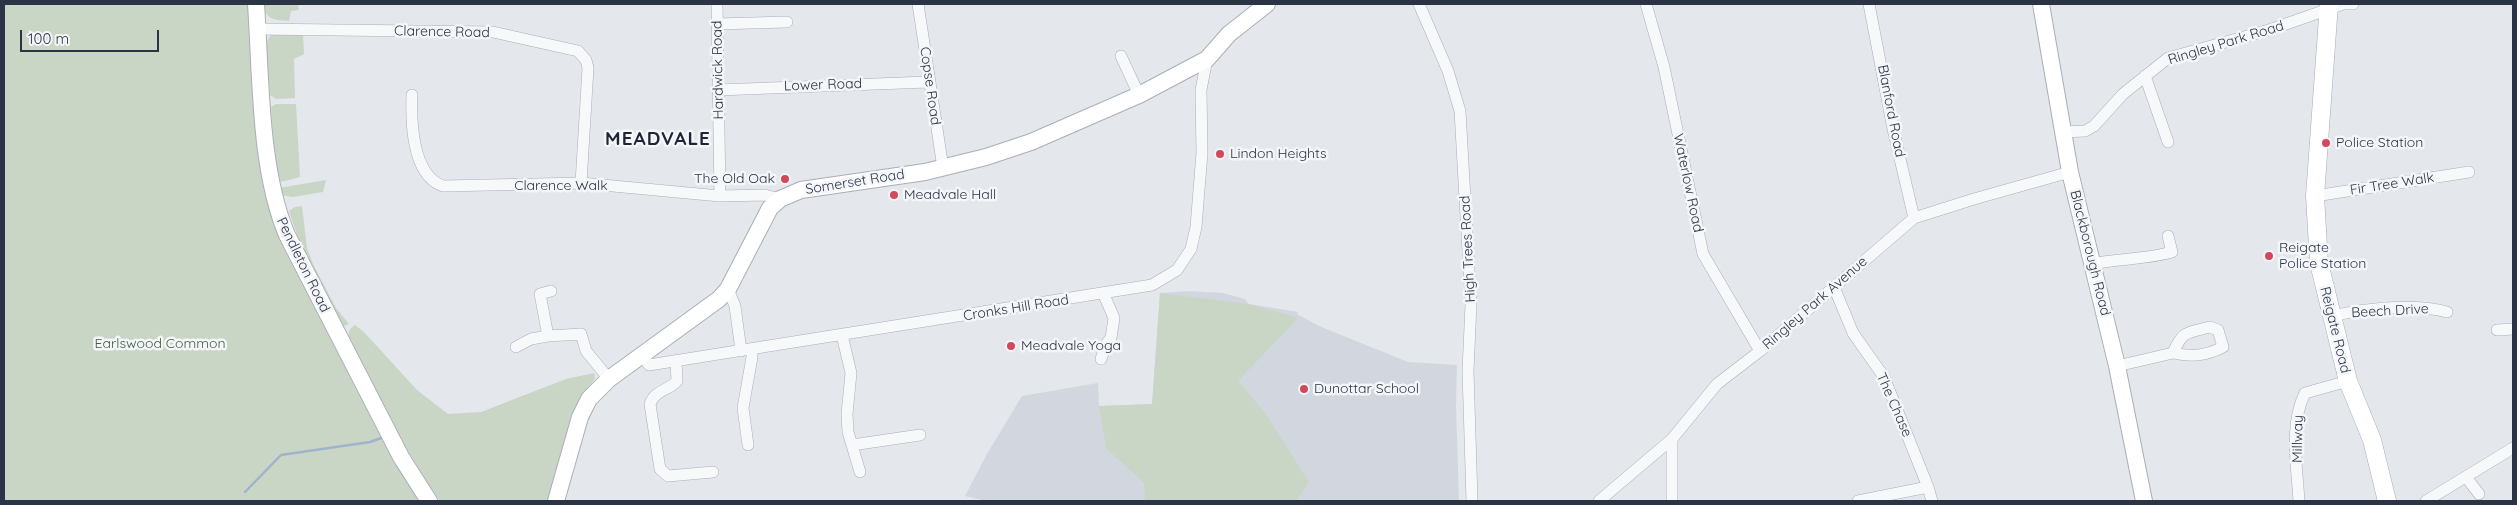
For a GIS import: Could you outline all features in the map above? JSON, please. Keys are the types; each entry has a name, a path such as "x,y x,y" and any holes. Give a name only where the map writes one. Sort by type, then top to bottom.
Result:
{"main road":[{"name":"Reigate Road","path":"2329,6 2315,196 2319,263 2348,381 2372,440 2387,501"}],"street":[{"name":"Pendleton Road","path":"256,4 268,168 280,217 401,458 429,501"},
{"name":"Hardwick Road","path":"717,4 720,196"},
{"name":"Copse Road","path":"918,4 928,82 943,168"},
{"path":"1207,59 1229,34 1267,4"},
{"name":"High Trees Road","path":"1419,4 1448,71 1460,111 1471,304 1469,391 1472,501"},
{"name":"Waterlow Road","path":"1646,4 1668,85 1704,254 1760,351"},
{"name":"Blanford Road","path":"1869,4 1893,129 1914,218"},
{"name":"Blackborough Road","path":"2041,4 2070,172 2117,366 2144,501"},
{"name":"Ringley Park Road","path":"2063,132 2085,131 2094,126 2123,94 2168,58 2268,30 2329,6 2353,4"},
{"path":"717,24 787,22"},
{"name":"Clarence Road","path":"258,29 492,32 578,51 586,60 588,68 581,183"},
{"path":"1121,56 1139,95"},
{"name":"Somerset Road","path":"556,501 580,417 589,399 609,380 719,298 728,289 770,208 780,199 801,190 943,168 1031,142 1139,95 1207,59"},
{"name":"Cronks Hill Road","path":"642,356 649,365 1152,285 1177,270 1191,249 1196,227 1202,153 1201,90 1207,59"},
{"path":"2145,76 2168,142"},
{"name":"Lower Road","path":"718,90 928,82"},
{"name":"Clarence Walk","path":"412,95 411,117 421,164 426,174 438,184 449,186 581,183 720,196 765,195 780,199"},
{"name":"Ringley Park Avenue","path":"1599,501 1672,440 1717,384 1760,351 1914,218 2070,172"},
{"name":"Fir Tree Walk","path":"2315,196 2469,172"},
{"path":"2092,264 2112,260 2148,259 2172,252 2168,236"},
{"name":"The Chase","path":"1834,287 1853,333 1884,377 1932,501"},
{"path":"728,289 735,306 746,350 752,357 743,408 748,444"},
{"path":"548,336 540,294 551,291"},
{"path":"1101,360 1106,344 1111,338 1114,318 1104,294"},
{"name":"Beech Drive","path":"2333,316 2360,311 2404,309 2433,308 2447,312"},
{"path":"2497,330 2513,329"},
{"path":"516,347 531,339 581,334 586,351 609,380"},
{"path":"842,335 851,374 847,414 852,445 860,472"},
{"path":"2117,366 2173,353"},
{"path":"676,361 676,381 672,386 657,394 650,404 660,469 668,476 713,472"},
{"name":"Millway","path":"2299,501 2296,435 2298,407 2306,393 2348,381"},
{"path":"852,445 920,436"},
{"path":"1672,440 1672,501"},
{"path":"2426,501 2513,448"},
{"path":"2466,477 2479,494"},
{"path":"1858,501 1928,487"}],"shaded area":[{"name":"Dunottar School","path":"1188,291 1223,293 1245,299 1249,304 1298,312 1297,314 1319,326 1408,362 1457,365 1456,407 1459,501 986,501 965,496 987,454 1022,396 1098,383 1099,406 1152,404 1160,293"}],"green space":[{"name":"Earlswood Common","path":"4,4 253,4 261,129 258,156 264,181 425,501 4,501"},
{"path":"263,4 298,4 299,10 291,11 289,21 279,20 268,16"},
{"path":"272,33 303,34 304,54 294,59 295,98 276,99 270,95 266,43"},
{"path":"276,104 296,104 300,177 281,182 276,179 271,107"},
{"path":"326,180 323,192 293,197 279,195 279,188"},
{"path":"302,206 307,248 313,264 336,308 349,324 344,326 337,323 303,253 289,211 295,207"},
{"path":"1160,293 1249,304 1298,318 1238,381 1265,413 1309,482 1296,501 1145,501 1144,483 1106,448 1099,406 1152,404"},
{"path":"355,325 364,332 417,390 448,414 481,412 566,379 594,373 595,378 588,389 552,501 440,501 402,441 358,357 348,336 350,329"}],"waterway":[{"path":"245,492 281,455 370,442 384,437"}],"place":[{"name":"Police Station","path":"2326,143"},
{"name":"Lindon Heights","path":"1220,154"},
{"name":"The Old Oak","path":"785,179"},
{"name":"Meadvale Hall","path":"894,195"},
{"name":"Reigate Police Station","path":"2269,256"},
{"name":"Meadvale Yoga","path":"1011,346"},
{"name":"Dunottar School","path":"1304,389"}],"district":[{"name":"MEADVALE","path":"658,139"}]}
